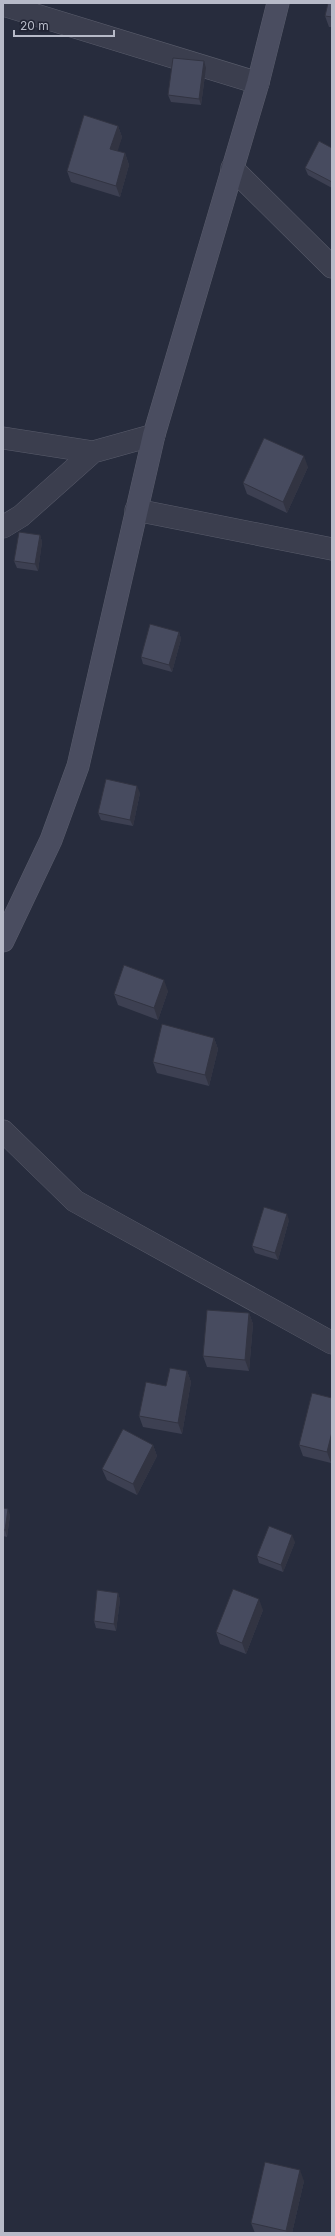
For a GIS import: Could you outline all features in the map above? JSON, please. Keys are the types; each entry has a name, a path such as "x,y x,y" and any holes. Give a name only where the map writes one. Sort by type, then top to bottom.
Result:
{"street":[{"path":"3,941 51,840 78,766 154,435 258,83 278,3"},
{"path":"3,5 258,83"},
{"path":"232,168 332,267"},
{"path":"3,438 93,452 154,435"},
{"path":"3,527 21,516 93,452"},
{"path":"136,510 332,550"},
{"path":"3,1131 75,1201 332,1343"}],"building":[{"path":"328,3 332,3 332,17 325,16"},
{"path":"173,58 204,61 199,99 168,95"},
{"path":"84,115 118,126 110,149 125,153 116,186 67,171"},
{"path":"319,141 332,148 332,182 305,168"},
{"path":"264,438 304,456 283,502 243,483"},
{"path":"19,532 40,535 35,564 14,561"},
{"path":"150,624 179,632 169,665 141,657"},
{"path":"106,779 137,786 130,820 98,813"},
{"path":"124,965 164,980 154,1008 114,994"},
{"path":"162,1024 214,1038 205,1075 153,1062"},
{"path":"264,1207 287,1214 275,1253 252,1246"},
{"path":"207,1310 249,1313 245,1360 203,1356"},
{"path":"170,1368 187,1371 178,1423 139,1416 146,1382 166,1386"},
{"path":"312,1393 332,1398 332,1432 327,1452 299,1445"},
{"path":"123,1429 153,1445 133,1484 102,1469"},
{"path":"3,1508 8,1509 5,1530 3,1530"},
{"path":"269,1526 292,1535 281,1565 257,1556"},
{"path":"233,1589 259,1599 242,1643 216,1632"},
{"path":"97,1590 118,1593 114,1624 94,1621"},
{"path":"265,2162 300,2170 286,2231 251,2223"}]}
